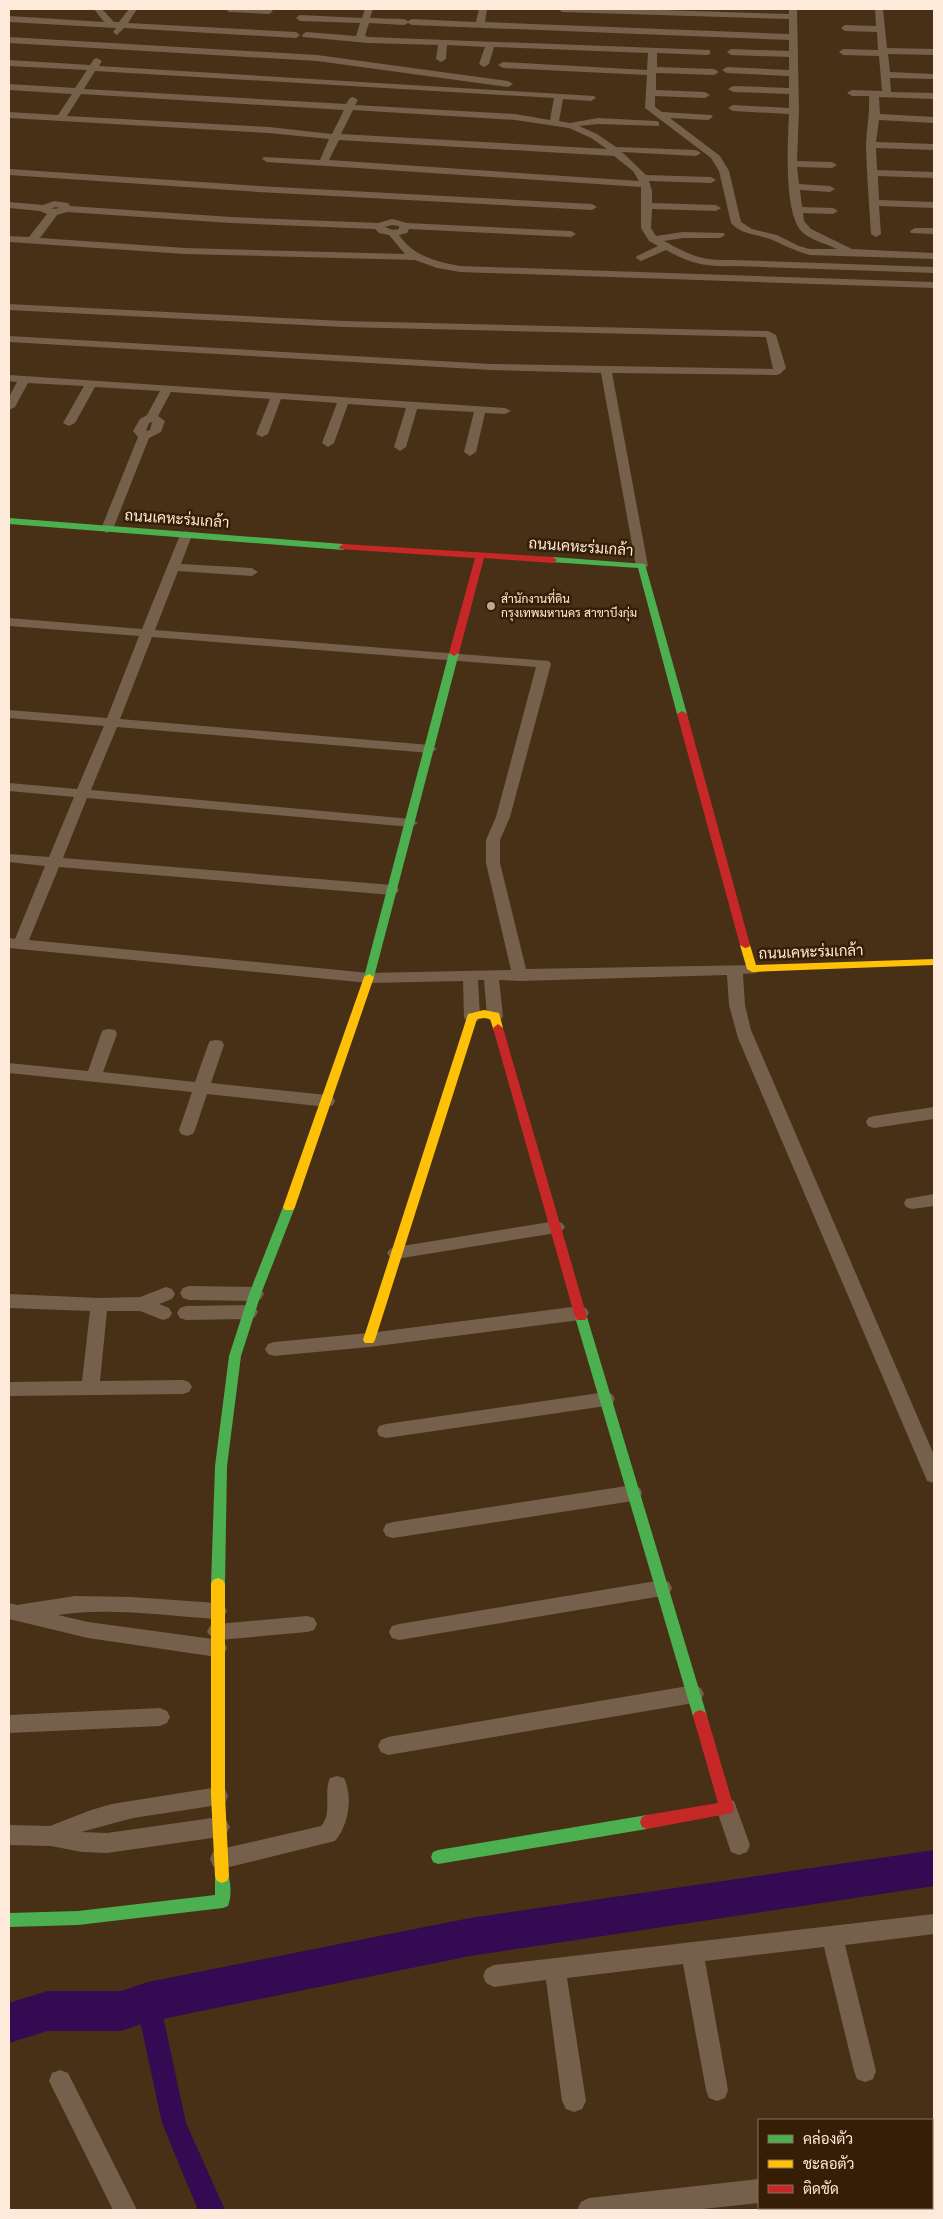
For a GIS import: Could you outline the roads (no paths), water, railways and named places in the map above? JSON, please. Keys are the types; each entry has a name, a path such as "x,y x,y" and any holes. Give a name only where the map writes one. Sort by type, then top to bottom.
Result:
{"street":[{"path":"98,9 111,24"},
{"path":"61,118 92,68 133,9"},
{"path":"229,9 269,11"},
{"path":"363,39 360,37 370,9"},
{"path":"480,25 483,9"},
{"path":"562,9 793,13 794,111 792,164 799,221 804,228 852,252"},
{"path":"879,9 887,94"},
{"path":"300,18 794,37"},
{"path":"9,19 397,41 707,52"},
{"path":"845,28 881,29"},
{"path":"9,40 317,58 515,85 544,95"},
{"path":"393,53 397,41"},
{"path":"441,58 443,43"},
{"path":"484,64 490,44"},
{"path":"652,50 650,108 657,120 710,150 720,163 736,223 741,228 773,237 801,250 934,256"},
{"path":"731,52 794,54"},
{"path":"843,52 934,52"},
{"path":"9,63 591,98"},
{"path":"323,163 370,64"},
{"path":"503,65 652,72 714,72"},
{"path":"727,70 794,73"},
{"path":"885,75 933,76"},
{"path":"227,100 242,77"},
{"path":"9,87 515,117 554,122 571,126 594,136 616,152 644,181 646,228 652,239 677,251 698,250 719,255 734,263 934,270"},
{"path":"733,89 794,91"},
{"path":"651,93 705,95"},
{"path":"852,93 934,96"},
{"path":"874,94 875,117 871,145 876,234"},
{"path":"554,122 559,96"},
{"path":"734,108 794,111"},
{"path":"9,115 269,130 335,137 616,152 626,149 696,153"},
{"path":"571,126 581,122 592,121 708,117"},
{"path":"875,117 934,120"},
{"path":"871,145 934,147"},
{"path":"267,159 644,181 711,180"},
{"path":"792,164 832,165"},
{"path":"9,172 394,204 592,207"},
{"path":"872,173 934,175"},
{"path":"32,241 74,176"},
{"path":"794,188 830,189"},
{"path":"9,205 58,203 231,220 380,226 380,229 383,231 393,227 403,231 405,226 571,234"},
{"path":"874,203 934,205"},
{"path":"394,204 393,227 406,250 416,257"},
{"path":"645,206 716,208"},
{"path":"798,210 832,211"},
{"path":"915,231 934,230"},
{"path":"652,239 671,236 720,235"},
{"path":"9,239 185,251 416,257 445,266 476,270 934,285"},
{"path":"641,258 665,246"},
{"path":"9,306 353,324 768,334 771,336 780,368 776,372 766,372 481,367 9,339"},
{"path":"606,370 642,566"},
{"path":"9,378 505,411"},
{"path":"9,407 24,379"},
{"path":"69,423 91,384"},
{"path":"107,528 144,436 155,432 159,421 152,417 167,389"},
{"path":"262,434 276,397"},
{"path":"328,443 343,401"},
{"path":"400,447 412,406"},
{"path":"470,452 480,410"},
{"name":"ถนนเคหะร่มเกล้า","path":"9,521 480,556 642,566 752,969 933,966"},
{"path":"186,535 55,863 14,943 369,978 520,976 752,969"},
{"path":"9,1920 78,1918 223,1901 218,1796 217,1611 221,1466 235,1356 255,1294 307,1159 369,978 480,556"},
{"path":"173,567 252,572"},
{"path":"9,622 544,664 503,817 493,840 493,863 520,976"},
{"path":"9,714 430,749"},
{"path":"9,788 411,823"},
{"path":"9,858 392,890"},
{"path":"735,970 734,994 737,1014 746,1038 934,1476"},
{"path":"491,976 495,1016 633,1493 739,1845"},
{"path":"369,1340 472,1017 470,977"},
{"path":"472,1017 479,1013 495,1016"},
{"path":"94,1076 109,1034"},
{"path":"187,1130 216,1045"},
{"path":"9,1068 327,1101"},
{"path":"874,1122 934,1113"},
{"path":"912,1203 934,1200"},
{"path":"396,1252 556,1227"},
{"path":"9,1301 100,1305 142,1304 166,1294"},
{"path":"189,1294 255,1294"},
{"path":"142,1304 163,1313"},
{"path":"90,1389 100,1305"},
{"path":"186,1313 249,1312"},
{"path":"274,1349 369,1340 580,1312"},
{"path":"9,1389 183,1387"},
{"path":"386,1431 606,1399"},
{"path":"393,1530 633,1493"},
{"path":"399,1632 662,1588"},
{"path":"14,1611 75,1604 217,1611"},
{"path":"14,1611 88,1630 217,1640 307,1624"},
{"path":"388,1746 694,1694"},
{"path":"9,1724 160,1717"},
{"path":"221,1859 327,1834 334,1828 337,1818 338,1785"},
{"path":"52,1836 74,1823 94,1816 218,1796"},
{"path":"438,1858 727,1808"},
{"path":"9,1835 52,1836 82,1842 107,1843 219,1827"},
{"path":"494,1976 934,1924"},
{"path":"832,1936 865,2071"},
{"path":"692,1953 717,2090"},
{"path":"555,1969 574,2102"},
{"path":"60,2081 125,2210"},
{"path":"590,2210 758,2190"}],"waterway":[{"path":"9,2023 47,2011 121,2011 148,2002 470,1937 934,1868"},
{"path":"148,2002 174,2123 212,2210"}],"place":[{"name":"สำนักงานที่ดิน กรุงเทพมหานคร สาขาบึงกุ่ม","path":"491,606"}]}
